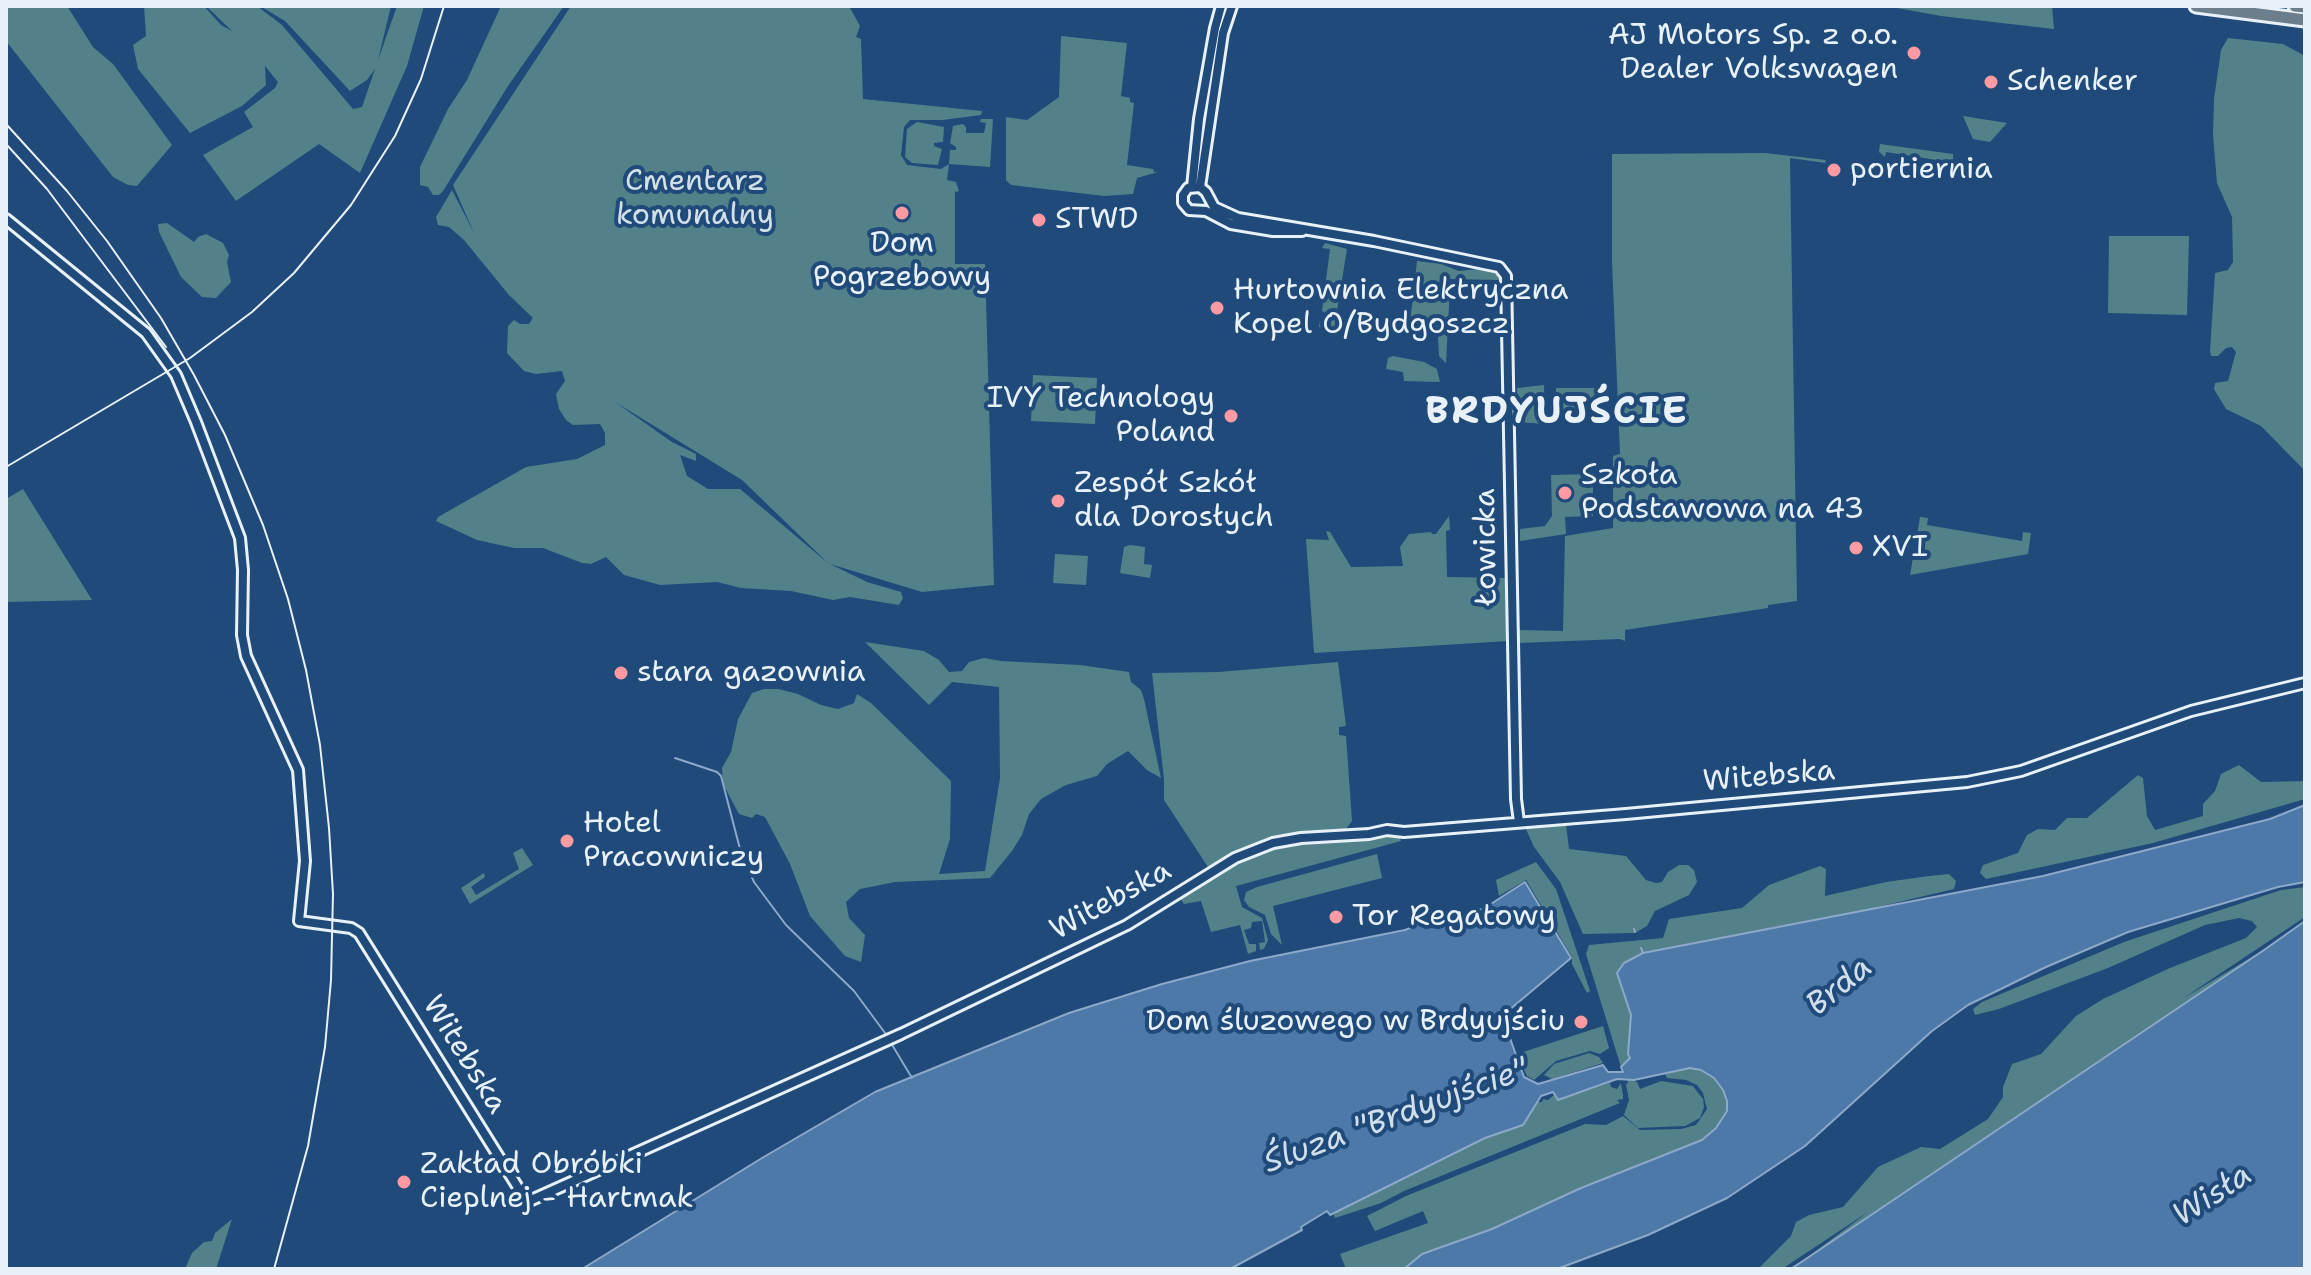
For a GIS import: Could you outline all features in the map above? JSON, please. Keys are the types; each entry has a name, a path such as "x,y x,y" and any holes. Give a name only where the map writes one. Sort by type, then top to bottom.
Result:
{"main road":[{"path":"2196,6 2305,20"},
{"path":"2295,6 2305,7"}],"street":[{"path":"1196,187 1199,119 1221,6"},
{"path":"1232,6 1223,33 1196,187 1183,195 1183,203 1193,211 1202,209 1231,224 1273,231 1302,231"},
{"path":"1196,187 1206,192 1208,200 1217,209 1238,218 1302,231"},
{"path":"1202,209 1208,200"},
{"name":"Witebska","path":"6,219 152,339 176,375 242,546 242,635 246,656 298,770 305,861 299,921 351,928 359,933 527,1202 901,1034 1127,925 1235,858 1260,847 1301,838 1967,782 2021,771 2191,711 2305,683"},
{"name":"Łowicka","path":"1302,231 1374,241 1496,266 1504,271 1507,286 1516,799 1519,822"}],"green space":[{"path":"6,6 67,6 93,47 113,64 172,145 137,186 113,177 6,41"},
{"path":"144,6 204,6 221,25 232,31 206,6 257,6 282,25 353,109 362,107 375,69 367,80 350,91 285,21 260,6 391,6 378,60 397,6 424,6 407,66 360,173 319,144 236,201 203,155 253,127 244,112 275,88 278,82 265,66 266,85 242,106 190,133 138,69 133,45 146,36"},
{"path":"501,6 564,6 508,86 443,191 433,195 428,187 420,185 420,167 448,109 467,80"},
{"name":"Cmentarz komunalny","path":"571,6 849,6 860,26 856,37 861,39 863,99 982,111 981,115 943,120 910,120 904,127 901,155 907,165 941,169 949,164 947,180 956,182 959,191 955,192 955,264 985,264 994,585 922,592 830,564 867,582 901,592 903,598 899,605 850,597 833,600 791,591 741,588 717,582 660,585 624,575 606,557 591,564 582,563 543,548 514,548 477,540 436,521 438,517 526,467 577,459 605,445 605,433 600,424 573,425 559,409 556,394 565,381 562,371 536,374 524,371 507,353 508,326 514,320 529,324 533,318 509,295 464,240 449,227 438,225 436,217 452,190 474,233 453,185","holes":["615,402 742,480 829,564 740,489 708,489 687,476 680,455 696,461 696,454 672,442"]},
{"path":"1886,6 2052,6 2054,29 1941,16"},
{"path":"1061,36 1127,43 1121,96 1130,98 1130,102 1134,103 1127,165 1158,172 1137,178 1133,194 1104,196 1011,185 1006,180 1006,117 1027,120 1059,97"},
{"path":"2228,38 2283,44 2305,56 2305,471 2261,426 2226,409 2214,389 2215,383 2228,381 2236,352 2232,347 2226,348 2218,356 2211,356 2210,351 2215,273 2228,270 2233,262 2232,217 2217,183 2213,135 2221,50"},
{"path":"1963,116 2007,123 1990,142 1973,139"},
{"path":"981,119 993,119 990,167 949,164 950,150 956,150 950,143 953,126 963,124 966,133 984,133 986,123 980,122"},
{"path":"917,122 944,127 943,142 934,143 942,149 938,165 912,163 905,157 907,129"},
{"path":"1880,144 1953,154 1954,168 1949,167 1949,162 1886,152 1885,157 1879,152"},
{"path":"1765,153 1826,160 1825,163 1790,158 1797,601 1625,630 1625,641 1519,643 1518,630 1563,631 1565,536 1613,528 1613,456 1620,454 1612,262 1612,154"},
{"path":"167,223 194,242 206,234 223,243 229,255 227,262 231,282 216,298 202,297 181,277 159,232 158,224"},
{"path":"2109,236 2189,236 2187,315 2108,313"},
{"path":"1325,243 1347,249 1334,329 1319,327 1325,313 1322,311 1330,249 1322,248"},
{"path":"1417,261 1441,264 1459,271 1477,269 1494,272 1501,279 1501,284 1499,280 1450,279 1449,274 1443,273 1442,286 1450,287 1446,363 1439,356 1438,336 1409,332"},
{"path":"1393,356 1424,362 1437,369 1440,382 1404,381 1403,372 1386,369 1388,358"},
{"path":"1033,375 1097,378 1095,424 1031,421"},
{"path":"1544,385 1545,424 1518,422 1517,388"},
{"path":"1556,388 1600,388 1600,410 1556,411"},
{"path":"1593,474 1593,516 1565,517 1566,534 1520,541 1520,529 1545,526 1552,516 1551,475"},
{"path":"23,489 92,600 6,602 6,499"},
{"path":"1449,516 1450,530 1446,531 1447,577 1506,578 1508,641 1314,653 1306,539 1329,540 1326,531 1330,532 1351,567 1403,566 1400,547 1409,534 1436,534"},
{"path":"1920,517 1928,518 1927,525 2022,541 2023,532 2031,533 2028,554 1910,575"},
{"path":"1124,547 1145,547 1144,564 1152,565 1150,578 1120,573"},
{"path":"1055,554 1088,556 1086,585 1053,583"},
{"path":"865,642 924,651 939,660 949,672 962,671 969,662 984,658 1129,672 1131,682 1141,690 1144,699 1161,778 1147,770 1128,751 1107,764 1097,776 1066,785 1041,799 1029,814 1022,835 1012,851 990,878 895,882 860,889 846,902 849,918 865,935 861,962 845,956 810,916 790,864 765,817 756,814 752,818 739,814 723,784 722,768 731,752 738,719 752,693 778,689 838,709 854,703 857,694 871,703 951,781 950,839 939,874 985,871 1000,778 999,687 952,682 929,705"},
{"path":"1338,662 1346,726 1339,727 1339,735 1346,736 1352,821 1346,829 1294,833 1265,839 1208,867 1164,800 1152,673 1218,672"},
{"path":"2239,765 2261,782 2305,781 2305,799 2153,843 1986,879 1980,873 1983,865 2018,853 2027,835 2038,829 2055,830 2067,818 2087,818 2138,775 2143,778 2147,816 2155,830 2203,816 2203,804 2215,791 2221,774"},
{"path":"1566,824 1569,849 1626,856 1646,880 1656,883 1662,882 1668,872 1679,865 1688,865 1694,870 1697,882 1689,895 1655,911 1647,926 1635,933 1583,934 1560,882 1534,847 1525,827"},
{"path":"1399,835 1401,841 1236,886 1242,907 1262,918 1268,940 1264,949 1260,950 1259,943 1265,942 1262,921 1252,922 1251,928 1244,930 1249,944 1256,944 1256,951 1248,954 1240,925 1211,932 1201,901 1184,904 1180,898 1237,860 1269,847 1307,841"},
{"path":"522,848 533,865 470,904 461,888 484,873 485,877 471,887 476,895 519,869 513,853"},
{"path":"1377,854 1382,878 1273,906 1282,945 1271,934 1265,915 1249,907 1244,900 1246,892 1257,887"},
{"path":"1536,862 1556,889 1590,991 1587,993 1572,964 1572,957 1526,880 1499,896 1496,880"},
{"path":"1820,866 1826,869 1825,896 1929,876 1949,874 1956,881 1954,889 1865,910 1643,953 1617,973 1631,1015 1630,1058 1621,1067 1586,954 1589,945 1663,938 1669,919 1742,908 1769,885"},
{"path":"2305,887 2305,917 2182,999 2305,925 2305,1269 1788,1269 1868,1212 1782,1269 1758,1269 1791,1236 1796,1222 1809,1215 1843,1207 1878,1167 1921,1147 1940,1149 1988,1119 2003,1097 2003,1087 2012,1064 2041,1054 2076,1016 2103,999 2170,968 2246,938 2257,927 2252,921 2239,918 2205,925 2108,968 1975,1015 1973,1009 1982,1002 2124,942 2281,890"},
{"path":"1603,1026 1609,1048 1600,1054 1590,1051 1556,1061 1534,1080 1527,1076 1517,1054"},
{"path":"1589,1053 1599,1057 1603,1063 1552,1079 1544,1075 1554,1064"},
{"path":"1690,1068 1714,1078 1727,1101 1723,1120 1702,1140 1581,1188 1492,1229 1422,1254 1404,1269 1346,1269 1340,1254 1428,1223 1423,1211 1375,1231 1367,1216 1406,1196 1585,1124 1606,1125 1623,1116 1640,1130 1681,1129 1696,1125 1707,1109 1703,1093 1697,1085 1667,1078 1665,1074"},
{"path":"1627,1079 1637,1082 1640,1089 1661,1081 1693,1086 1703,1099 1700,1118 1685,1126 1638,1128 1624,1115 1629,1100"},
{"path":"1610,1083 1617,1089 1621,1083 1623,1099 1617,1100 1620,1103 1381,1203 1335,1218 1333,1213 1485,1138 1523,1125 1537,1102 1543,1099 1548,1100 1554,1095 1558,1100"},
{"path":"232,1219 216,1269 185,1269 192,1253 204,1242 212,1241 215,1233"}],"water":[{"path":"2305,805 2305,882 2278,887 2128,932 1968,1005 1932,1031 1805,1146 1727,1198 1648,1235 1557,1269 1404,1269 1422,1254 1492,1229 1581,1188 1702,1140 1716,1128 1727,1111 1723,1090 1714,1078 1690,1068 1634,1080 1617,1079 1558,1100 1553,1092 1541,1096 1523,1125 1485,1138 1330,1215 1327,1211 1301,1227 1302,1230 1230,1269 582,1269 875,1092 1069,1013 1250,961 1405,930 1425,922 1483,909 1525,882 1571,958 1502,1016 1524,1077 1538,1084 1603,1065 1608,1072 1623,1072 1621,1067 1630,1058 1631,1015 1617,973 1624,963 1643,953 2043,876 2270,819"},
{"name":"Wisła","path":"2305,921 2305,1269 1791,1269 2264,950"}],"waterway":[{"path":"675,758 721,776 740,849 754,882 786,925 854,991 888,1037"},
{"path":"1641,948 1643,953"},
{"path":"891,1043 912,1078"}],"railway":[{"path":"6,467 190,358 252,312 294,273 351,205 395,136 421,79 444,6"},
{"path":"6,124 107,241 161,318 194,375 225,435 263,525 288,599 306,670 320,745 329,828 333,894 331,980 325,1047 308,1146 274,1269"},
{"path":"6,144 47,189 166,347"}],"place":[{"name":"AJ Motors Sp. z o.o. Dealer Volkswagen","path":"1914,53"},
{"name":"Schenker","path":"1991,82"},
{"name":"portiernia","path":"1834,170"},
{"name":"Dom Pogrzebowy","path":"902,213"},
{"name":"STWD","path":"1039,220"},
{"name":"Hurtownia Elektryczna Kopel O/Bydgoszcz","path":"1217,308"},
{"name":"IVY Technology Poland","path":"1231,416"},
{"name":"Szkoła Podstawowa na 43","path":"1565,493"},
{"name":"Zespół Szkół dla Dorosłych","path":"1058,501"},
{"name":"XVI","path":"1856,548"},
{"name":"stara gazownia","path":"621,673"},
{"name":"Hotel Pracowniczy","path":"567,841"},
{"name":"Tor Regatowy","path":"1336,917"},
{"name":"Dom śluzowego w Brdyujściu","path":"1581,1022"},
{"name":"Zakład Obróbki Cieplnej - Hartmak","path":"404,1182"}],"district":[{"name":"BRDYUJŚCIE","path":"1557,413"}],"water label":[{"name":"Brda","path":"1840,987"},
{"name":"Śluza \"Brdyujście\"","path":"1396,1117"}]}
